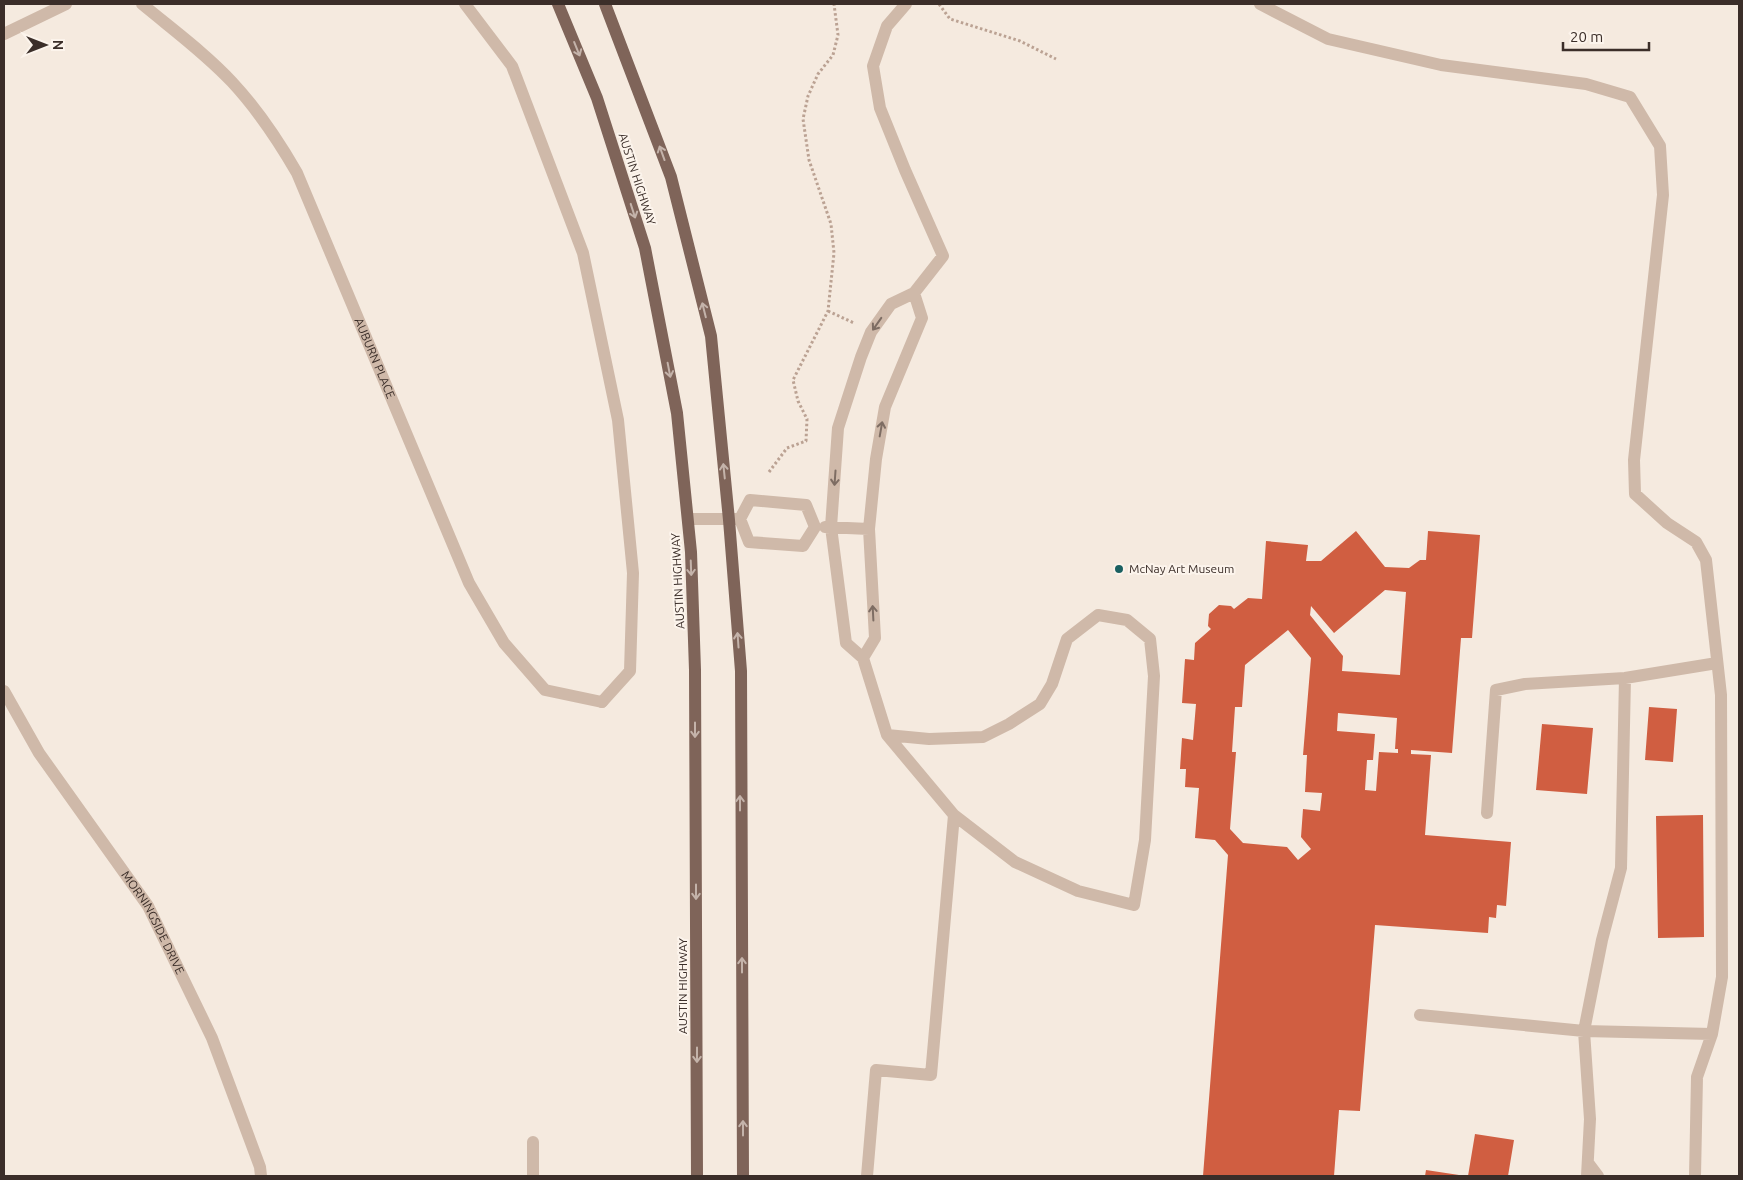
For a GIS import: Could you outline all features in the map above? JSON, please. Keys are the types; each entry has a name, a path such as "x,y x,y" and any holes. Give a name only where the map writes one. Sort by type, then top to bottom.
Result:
{"main road":[{"name":"AUSTIN HIGHWAY","path":"558,4 597,98 645,248 678,413 688,519 695,670 697,1176"},
{"path":"605,4 671,177 708,327 735,519 741,671 743,1176"}],"street":[{"path":"4,34 66,4"},
{"name":"AUBURN PLACE","path":"142,4 231,80 256,108 278,140 297,173 469,583 504,643 545,690 602,702 630,671 633,573 618,420 583,253 512,66 466,4"},
{"path":"887,735 929,739 983,737 1009,724 1040,704 1052,684 1067,639 1098,615 1127,620 1150,639 1154,676 1145,840 1134,906 1078,891 1015,862 954,815 887,735 863,658 846,643 831,527 838,428 871,332 891,304 914,294 943,256 880,108 873,66 887,26 906,4"},
{"path":"1260,4 1328,39 1441,65 1586,84 1630,97 1660,146 1663,195 1634,460 1635,494 1667,523 1696,542 1706,560 1721,696 1722,977 1712,1034 1697,1077 1695,1176"},
{"path":"863,658 875,638 869,529 876,459 885,407 922,318 914,294"},
{"path":"735,519 750,500 801,504 806,505 815,527"},
{"path":"688,519 735,519"},
{"path":"735,519 749,542 770,545 803,546 815,527"},
{"path":"815,527 869,529"},
{"path":"1487,812 1496,690 1525,684 1624,678 1717,663"},
{"path":"1598,1176 1588,1170 1590,1119 1584,1031 1602,940 1621,868 1624,678"},
{"name":"MORNINGSIDE DRIVE","path":"4,691 39,752 148,906 212,1038 261,1176"},
{"path":"867,1176 876,1070 931,1075 954,815"},
{"path":"1420,1015 1584,1031 1712,1034"},
{"path":"533,1142 533,1176"}],"path":[{"path":"769,472 788,448 806,440 807,419 798,401 793,380 828,311 834,253 831,224 809,160 803,118 808,96 815,81 833,55 838,35 834,4"},
{"path":"939,4 950,19 1020,41 1056,58"},
{"path":"828,311 854,324"}],"building":[{"path":"1356,531 1385,567 1409,568 1420,560 1426,560 1428,531 1480,535 1472,638 1461,638 1452,753 1411,750 1411,754 1431,755 1425,835 1511,842 1506,906 1497,905 1496,918 1489,917 1488,933 1375,925 1360,1111 1339,1110 1334,1176 1203,1176 1228,855 1215,840 1195,838 1199,788 1185,787 1186,769 1180,769 1182,738 1193,740 1196,704 1182,703 1185,659 1194,660 1195,643 1211,629 1208,626 1209,614 1219,605 1231,606 1234,609 1248,598 1262,599 1266,541 1308,545 1306,561 1321,561","holes":["1385,590 1406,592 1400,675 1342,671 1343,656 1310,615 1311,606 1334,633","1288,630 1311,658 1303,755 1307,755 1305,792 1322,793 1320,811 1303,809 1301,837 1311,849 1298,860 1287,847 1243,843 1230,829 1236,752 1232,752 1235,707 1242,707 1245,665","1338,713 1397,718 1395,749 1398,749 1398,753 1379,752 1376,791 1365,790 1367,760 1373,760 1375,734 1337,731"]},
{"path":"1649,707 1677,709 1673,762 1645,760"},
{"path":"1542,724 1593,728 1587,794 1536,790"},
{"path":"1703,815 1704,937 1658,938 1656,816"},
{"path":"1475,1134 1514,1140 1508,1176 1468,1176"},
{"path":"1426,1170 1459,1175 1459,1176 1425,1176"}],"place":[{"name":"McNay Art Museum","path":"1119,569"}]}
